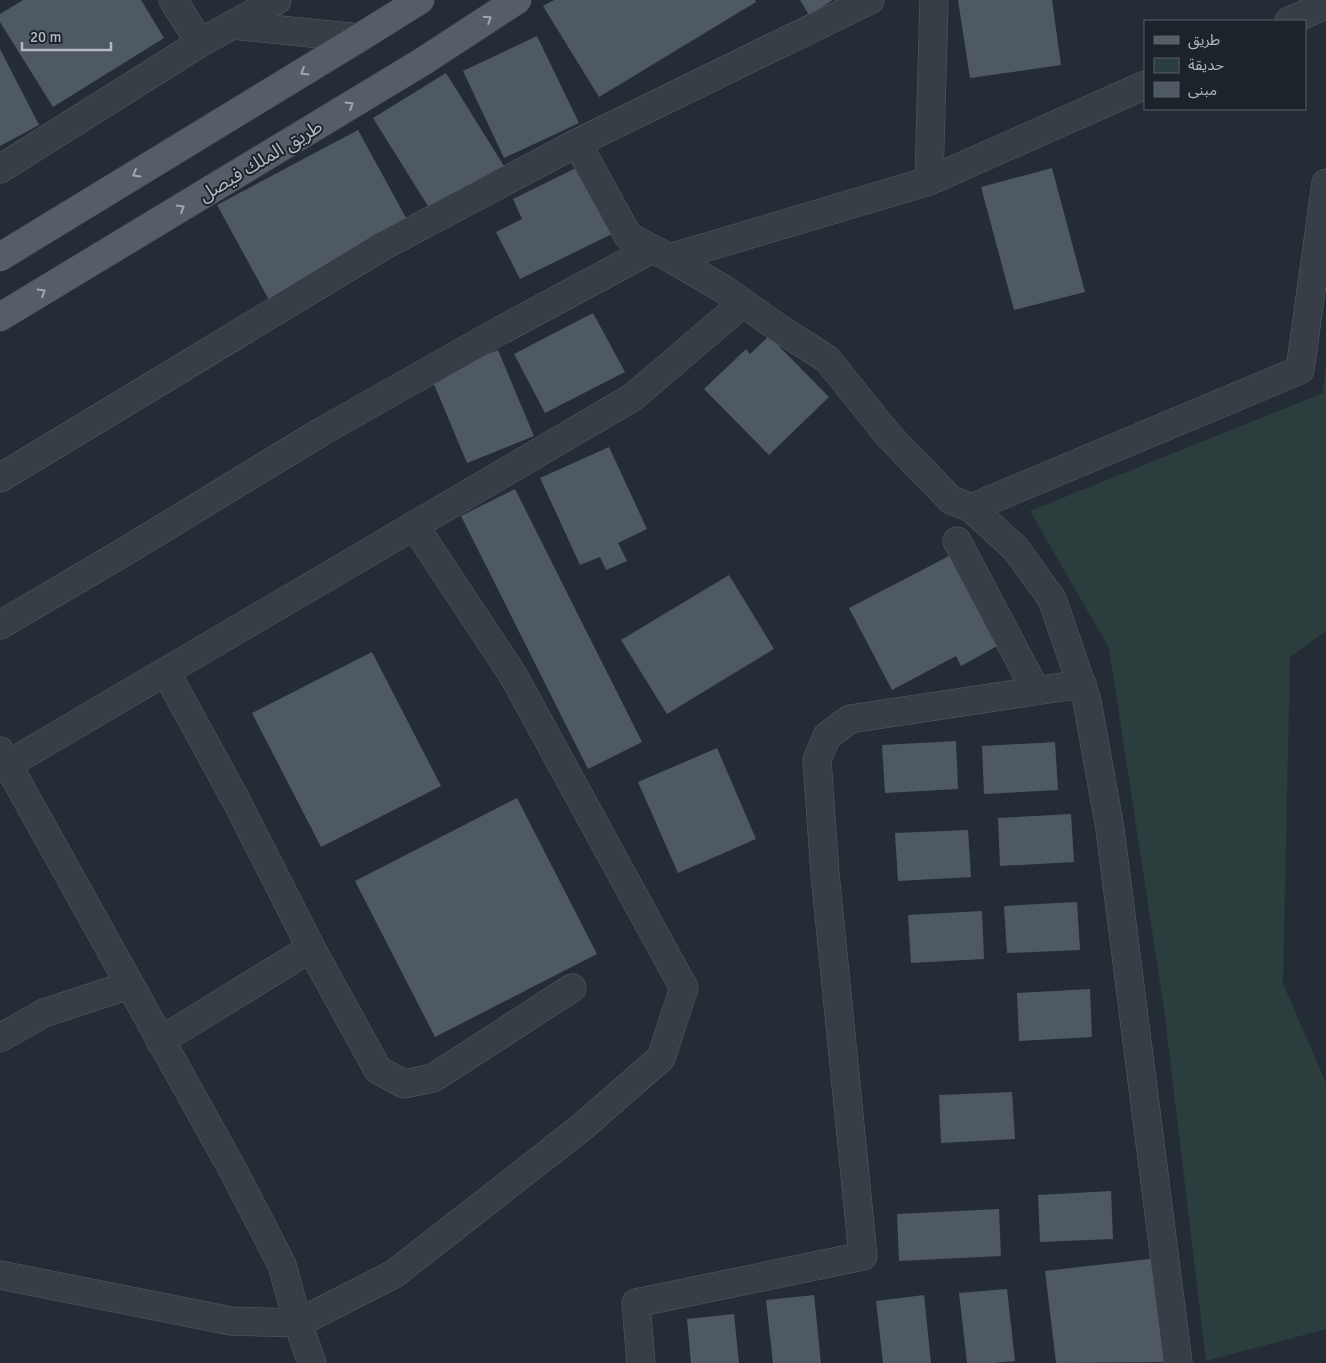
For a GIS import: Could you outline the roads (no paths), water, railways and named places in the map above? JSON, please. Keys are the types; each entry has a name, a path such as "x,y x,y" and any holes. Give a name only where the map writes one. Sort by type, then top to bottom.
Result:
{"main road":[{"path":"0,257 420,0"},
{"name":"طريق الملك فيصل","path":"0,317 422,62 518,0"}],"street":[{"path":"173,0 200,43"},
{"path":"0,169 200,43 277,0"},
{"path":"0,478 383,246 577,143 870,0"},
{"path":"929,181 934,0"},
{"path":"1292,20 1326,5"},
{"path":"232,25 359,38"},
{"path":"0,625 321,432 494,334 661,254 929,181 1144,85"},
{"path":"577,143 628,236 725,290 827,360 890,436 951,500 971,508 1015,548 1052,600 1087,701 1110,829 1178,1363"},
{"path":"971,508 1300,370 1326,184"},
{"path":"312,1363 298,1323 282,1265 234,1172 3,762 166,672 633,398 743,303"},
{"path":"0,1275 231,1321 298,1323 394,1274 589,1121 661,1058 684,988 513,675 414,525"},
{"path":"957,541 1036,691"},
{"path":"166,672 237,802 311,948 378,1070 404,1084 434,1078 572,988"},
{"path":"637,1357 636,1303 863,1256 825,874 817,760 827,736 850,718 1082,684"},
{"path":"160,1041 311,948"},
{"path":"0,1038 44,1013 129,985"}]}
